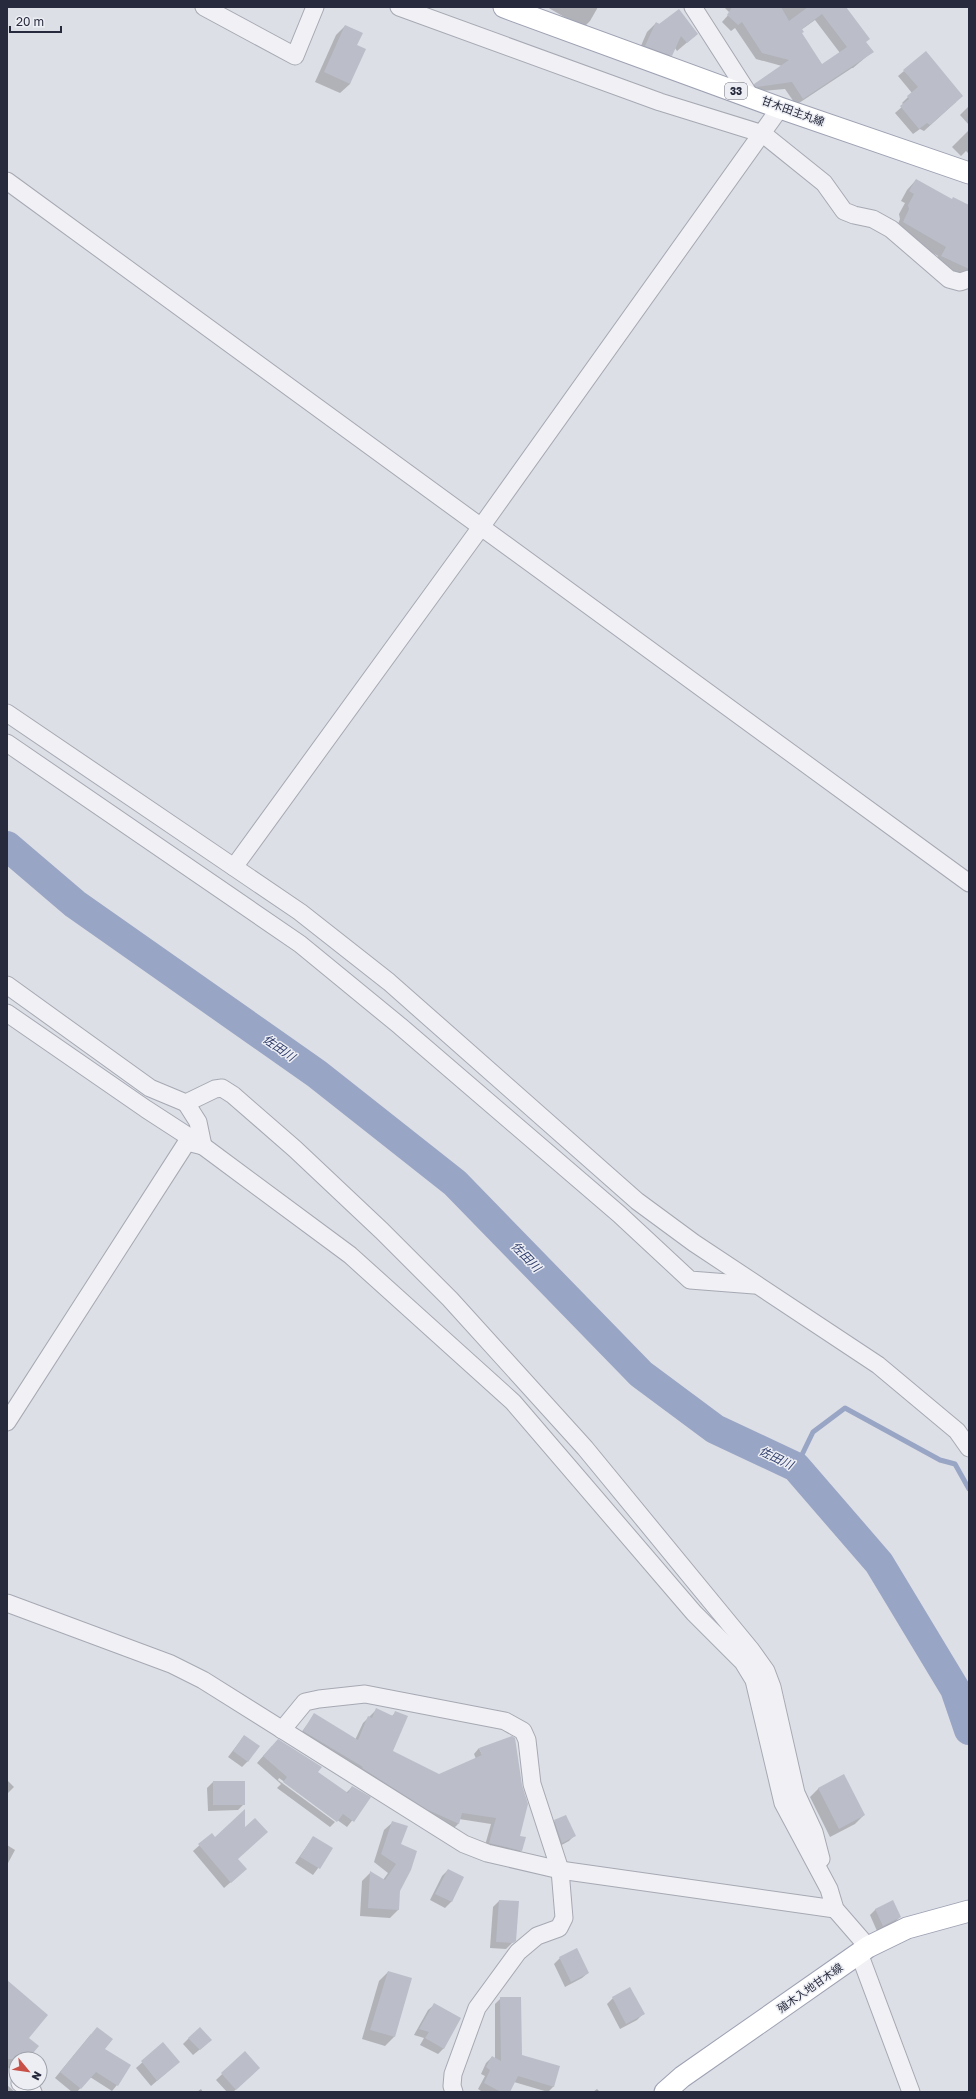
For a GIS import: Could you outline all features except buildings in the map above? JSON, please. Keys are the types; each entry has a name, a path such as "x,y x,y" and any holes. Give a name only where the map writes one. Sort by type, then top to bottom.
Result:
{"main road":[{"name":"甘木田主丸線","path":"504,7 780,108 969,173"},
{"name":"殖木入地甘木線","path":"665,2092 682,2077 864,1950 907,1928 969,1911"}],"street":[{"path":"204,7 295,56 315,7"},
{"path":"399,7 660,102 762,134 824,183 844,211 854,216 873,219 891,229 949,279 960,282 969,279"},
{"path":"693,7 750,96"},
{"path":"234,866 481,527 780,108"},
{"path":"7,181 969,883"},
{"path":"7,713 300,912 389,982 637,1201 694,1244 878,1365 957,1431 969,1448"},
{"path":"7,743 300,944 400,1026 619,1214 690,1280 755,1285"},
{"path":"7,984 150,1088 186,1103 198,1122 203,1146"},
{"path":"7,1013 146,1109 203,1146 350,1255 512,1402 694,1613 743,1662 754,1680 783,1802 829,1889"},
{"path":"186,1103 215,1089 222,1088 233,1095 295,1149 382,1231 450,1299 585,1448 751,1650 766,1671 772,1687 796,1793 814,1832 835,1909 864,1950 911,2092"},
{"path":"7,1422 187,1142 203,1146"},
{"path":"7,1603 171,1664 203,1680 464,1844 487,1853 560,1870 835,1909"},
{"path":"282,1730 305,1702 365,1694 505,1721 515,1725 523,1731 527,1740 532,1784 560,1870 564,1918 559,1928 537,1936 518,1952 477,2008 453,2074 452,2086 454,2092"}],"waterway":[{"name":"佐田川","path":"7,846 75,904 317,1074 455,1183 641,1374 715,1429 796,1467 879,1563 955,1689 969,1730"},
{"path":"796,1467 813,1432 845,1408 940,1460 955,1464 969,1489"}]}
